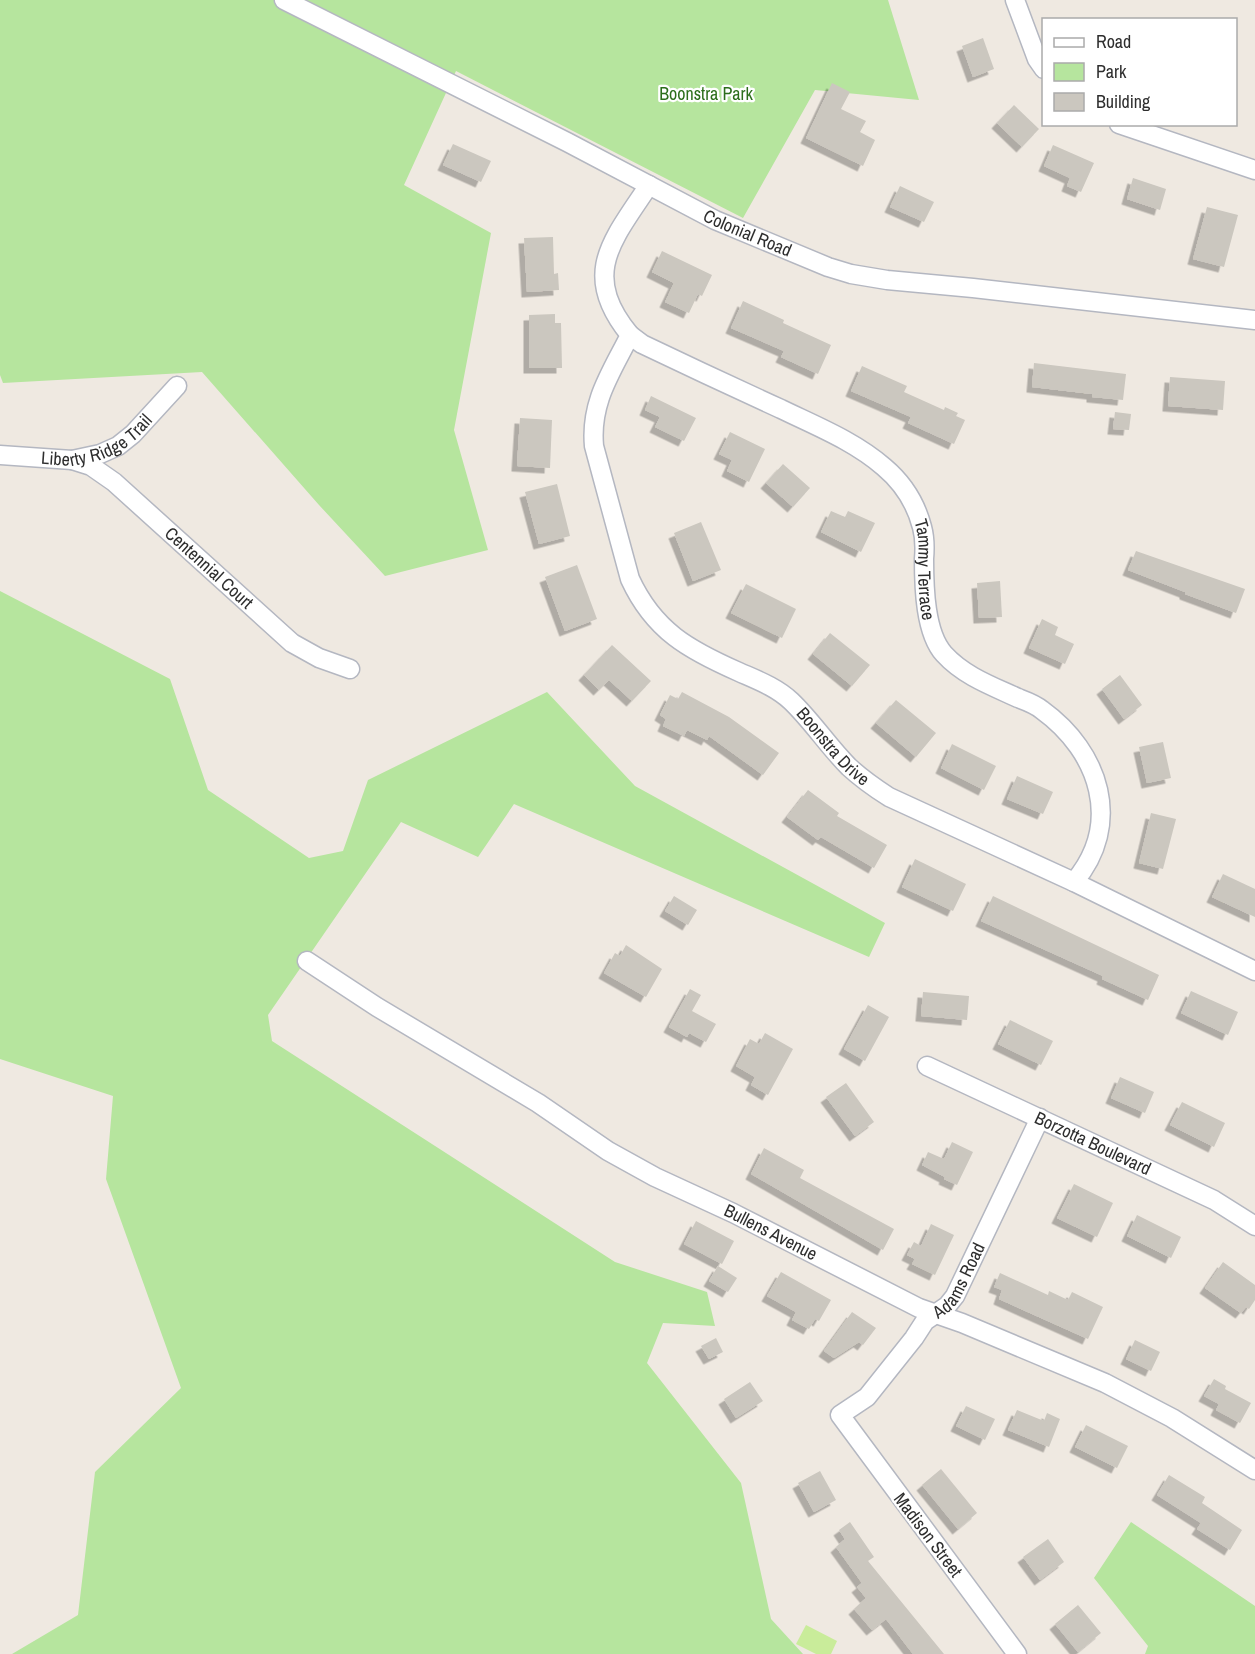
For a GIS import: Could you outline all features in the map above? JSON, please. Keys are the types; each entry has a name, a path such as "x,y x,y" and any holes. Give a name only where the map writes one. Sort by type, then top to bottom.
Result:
{"street":[{"name":"Colonial Road","path":"284,0 567,142 715,220 828,267 851,274 887,280 1255,320"},
{"path":"1015,0 1042,66"},
{"path":"1125,126 1255,170"},
{"name":"Tammy Terrace","path":"649,185 622,225 608,252 603,268 608,303 617,320 630,335 642,344 828,432 868,454 901,484 919,514 924,534 928,623 933,638 943,653 956,666 972,676 1041,708 1077,743 1089,763 1097,784 1101,806 1101,826 1090,859 1074,882"},
{"name":"Boonstra Drive","path":"630,335 595,410 592,428 594,446 630,579 639,598 652,616 687,646 771,686 790,700 848,766 867,783 889,797 1074,882 1255,971"},
{"name":"Liberty Ridge Trail","path":"0,455 72,460 100,454 118,446 133,434 177,386"},
{"name":"Centennial Court","path":"72,460 91,466 114,482 292,643 319,658 350,669"},
{"name":"Bullens Avenue","path":"307,961 377,1007 538,1103 608,1151 655,1177 733,1213 919,1308 1105,1383 1172,1418 1255,1470"},
{"name":"Borzotta Boulevard","path":"927,1066 1214,1200 1255,1226"},
{"name":"Adams Road","path":"840,1415 867,1397 925,1321 947,1306 955,1296 1040,1118"},
{"name":"Madison Street","path":"840,1415 1017,1654"}],"green space":[{"name":"Boonstra Park","path":"0,0 888,0 919,100 815,90 743,218 456,71 404,185 491,233 454,430 488,550 385,576 202,372 3,383 0,375"},
{"path":"0,591 170,679 208,790 309,858 343,851 368,780 547,692 635,786 885,923 869,957 514,804 478,857 401,822 268,1015 272,1041 615,1262 707,1292 715,1326 663,1323 647,1363 741,1483 771,1619 803,1654 12,1654 78,1615 95,1472 181,1388 106,1179 113,1096 0,1059"},
{"path":"1131,1522 1255,1606 1255,1654 1145,1654 1148,1646 1094,1578"},
{"path":"806,1625 837,1641 831,1654 816,1654 796,1644"}],"building":[{"path":"983,38 994,69 973,77 962,46"},
{"path":"832,83 850,92 841,109 866,121 860,132 875,140 863,166 806,138"},
{"path":"1014,105 1039,129 1022,147 997,123"},
{"path":"453,144 491,161 481,182 443,165"},
{"path":"1053,145 1094,163 1081,192 1067,186 1070,178 1044,166"},
{"path":"1133,178 1166,189 1160,210 1127,199"},
{"path":"900,186 934,202 924,222 890,207"},
{"path":"1207,207 1238,215 1224,267 1193,259"},
{"path":"553,237 554,274 558,273 559,290 527,292 524,238"},
{"path":"662,251 712,275 702,296 698,294 689,313 665,302 674,283 652,272"},
{"path":"743,301 831,345 818,374 781,357 784,351 731,328"},
{"path":"555,314 555,323 561,323 562,368 529,368 529,315"},
{"path":"1034,363 1126,374 1123,400 1032,387"},
{"path":"862,366 907,386 904,392 944,410 945,407 958,413 956,416 965,420 954,444 908,423 911,417 851,391"},
{"path":"1170,377 1225,381 1223,410 1168,406"},
{"path":"651,396 696,418 684,441 655,427 660,417 645,410"},
{"path":"1115,412 1131,414 1129,430 1113,429"},
{"path":"520,418 552,420 550,468 517,466"},
{"path":"730,432 765,449 749,482 727,471 732,460 719,454"},
{"path":"783,464 810,488 793,507 766,483"},
{"path":"557,484 570,536 539,544 525,492"},
{"path":"831,511 845,517 848,511 875,523 861,552 821,532"},
{"path":"701,522 721,570 693,581 674,533"},
{"path":"1136,551 1245,589 1236,613 1128,570"},
{"path":"577,565 597,619 565,631 545,577"},
{"path":"1000,581 1002,617 979,618 977,583"},
{"path":"746,584 796,609 782,638 731,613"},
{"path":"1042,619 1058,627 1055,635 1074,644 1065,664 1029,648"},
{"path":"830,633 870,665 852,686 813,654"},
{"path":"612,645 651,681 632,701 609,680 599,690 584,675"},
{"path":"1120,675 1142,705 1124,719 1102,689"},
{"path":"682,692 729,717 779,753 763,775 709,736 707,740 687,730 684,736 663,726 666,719 660,715 670,695 678,699"},
{"path":"896,700 936,733 916,757 876,723"},
{"path":"1163,742 1171,778 1147,783 1139,747"},
{"path":"952,744 996,766 984,790 941,768"},
{"path":"1017,776 1053,792 1043,814 1007,799"},
{"path":"808,790 839,813 837,816 887,845 874,868 821,837 818,840 787,817"},
{"path":"1151,813 1176,819 1163,869 1139,863"},
{"path":"915,859 966,884 953,911 902,887"},
{"path":"1223,874 1255,889 1255,917 1212,897"},
{"path":"674,896 697,910 688,925 665,911"},
{"path":"993,896 1159,975 1148,1000 1102,979 1103,976 981,921"},
{"path":"626,945 662,969 646,997 604,973 615,953 620,956"},
{"path":"690,989 701,995 692,1011 716,1024 706,1042 689,1033 687,1037 669,1027"},
{"path":"1191,991 1238,1012 1228,1035 1181,1013"},
{"path":"923,992 969,996 967,1020 921,1016"},
{"path":"868,1005 889,1017 865,1061 844,1049"},
{"path":"1010,1020 1053,1041 1041,1065 998,1044"},
{"path":"765,1033 793,1049 768,1095 751,1085 755,1077 736,1066 750,1039 759,1044"},
{"path":"1120,1077 1154,1092 1145,1113 1111,1098"},
{"path":"846,1083 874,1122 855,1136 826,1097"},
{"path":"1182,1102 1225,1123 1214,1147 1170,1125"},
{"path":"952,1142 973,1152 957,1185 922,1165 928,1152 944,1159"},
{"path":"764,1148 804,1170 800,1178 894,1229 883,1250 751,1174"},
{"path":"1074,1184 1113,1203 1097,1237 1057,1218"},
{"path":"1137,1215 1181,1237 1171,1258 1127,1236"},
{"path":"696,1221 734,1241 722,1264 684,1244"},
{"path":"931,1224 954,1235 935,1275 912,1264 915,1259 907,1255 914,1242 921,1246"},
{"path":"1223,1262 1255,1285 1255,1300 1249,1309 1246,1307 1241,1313 1205,1288"},
{"path":"718,1266 737,1278 728,1292 709,1281"},
{"path":"781,1272 831,1300 819,1321 815,1319 809,1329 792,1320 796,1312 767,1296"},
{"path":"1000,1273 1048,1295 1049,1291 1068,1300 1072,1292 1103,1307 1088,1339 999,1299 1002,1290 994,1287"},
{"path":"852,1312 876,1328 863,1345 859,1342 834,1358 824,1351"},
{"path":"716,1338 723,1352 709,1359 701,1346"},
{"path":"1135,1340 1160,1352 1151,1371 1126,1359"},
{"path":"1214,1379 1226,1386 1225,1389 1251,1403 1240,1423 1216,1410 1219,1404 1204,1396"},
{"path":"750,1382 763,1401 736,1418 724,1399"},
{"path":"966,1406 995,1419 985,1440 956,1426"},
{"path":"1017,1410 1044,1421 1047,1413 1060,1419 1049,1447 1008,1430"},
{"path":"1086,1425 1128,1446 1117,1468 1075,1447"},
{"path":"941,1469 977,1513 958,1529 922,1485"},
{"path":"820,1471 836,1500 814,1512 798,1483"},
{"path":"1169,1475 1205,1497 1202,1503 1242,1530 1230,1550 1197,1529 1201,1523 1157,1495"},
{"path":"850,1522 874,1557 868,1561 944,1654 913,1654 886,1619 872,1630 854,1609 866,1598 857,1587 862,1583 836,1547 845,1539 839,1530"},
{"path":"1048,1539 1064,1562 1040,1580 1023,1557"},
{"path":"1078,1605 1101,1633 1078,1652 1055,1624"}]}
